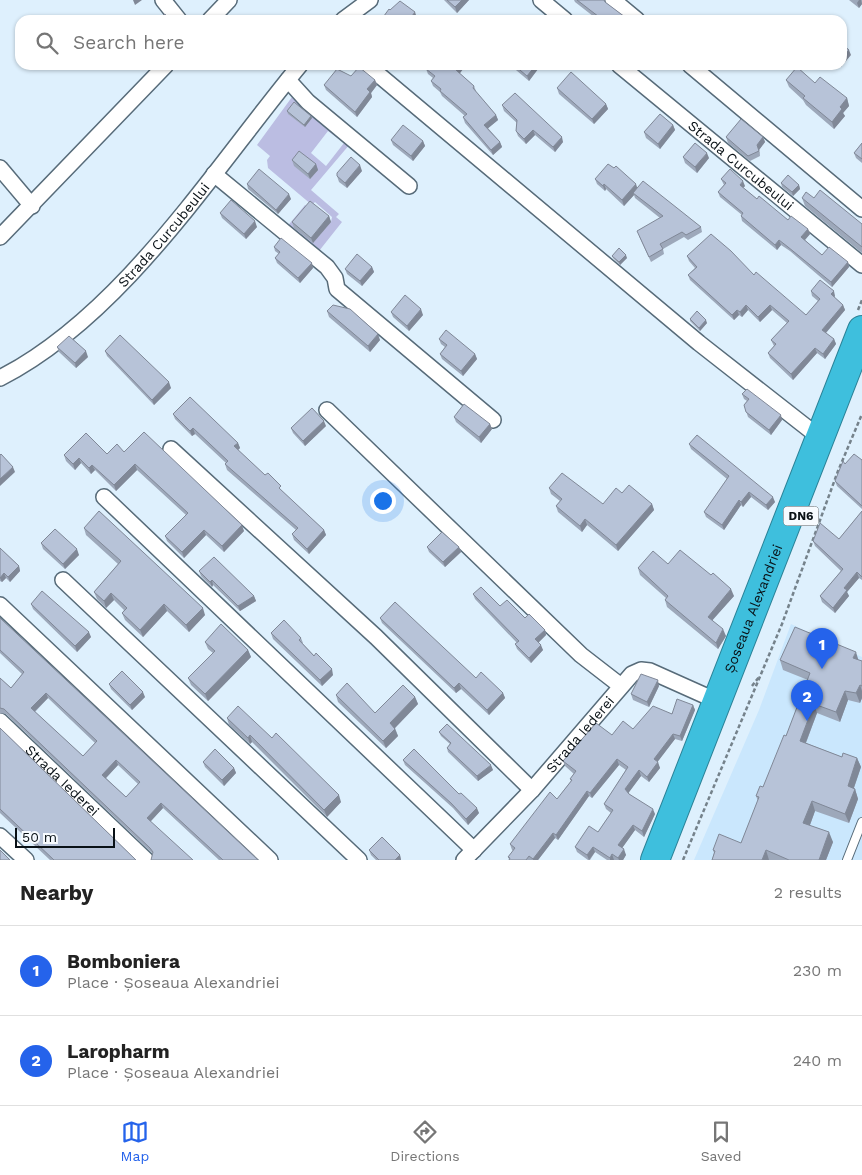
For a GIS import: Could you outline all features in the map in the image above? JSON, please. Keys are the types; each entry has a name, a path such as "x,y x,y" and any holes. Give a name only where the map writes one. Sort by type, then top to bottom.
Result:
{"highway":[{"name":"Șoseaua Alexandriei","path":"655,860 818,437 862,330"},
{"name":"Șoseaua Alexandriei","path":"668,860 861,372"}],"street":[{"path":"163,0 175,15"},
{"path":"215,15 229,0"},
{"path":"541,0 559,15"},
{"path":"613,0 631,15"},
{"path":"349,15 363,2"},
{"path":"0,237 161,70"},
{"name":"Strada Curcubeului","path":"0,378 27,364 50,348 78,324 157,245 296,70"},
{"path":"373,70 699,342 818,437"},
{"name":"Strada Curcubeului","path":"625,70 862,265"},
{"path":"696,70 862,209"},
{"path":"288,80 308,102 408,186"},
{"path":"0,168 32,206"},
{"path":"214,174 327,266 335,278 338,289 493,420"},
{"path":"327,410 581,655 621,686"},
{"path":"171,449 376,637 532,790"},
{"path":"104,497 469,855"},
{"path":"63,580 359,860"},
{"path":"0,605 270,860"},
{"name":"Strada Iederei","path":"469,855 532,790 621,686 637,672 650,671 717,701"},
{"name":"Strada Iederei","path":"0,721 146,860"},
{"path":"0,836 26,860"}],"lane":[{"path":"858,860 848,858 862,822"}],"path":[{"path":"683,860 761,673 824,512 838,471 862,414"},
{"path":"752,686 761,673"}],"shaded area":[{"path":"292,97 350,144 311,190 339,214 336,217 342,222 319,251 286,228 305,205 331,222 332,217 315,202 312,205 268,168 267,160 270,156 257,145","holes":["328,131 344,143 326,166 311,153"]},
{"path":"791,624 862,657 862,860 694,860 759,710"}],"building":[{"path":"447,0 462,0 455,7"},
{"path":"577,0 604,0 622,15 596,15"},
{"path":"400,1 415,12 413,15 385,15"},
{"path":"336,70 351,76 356,70 363,70 375,80 367,89 370,92 355,112 324,85"},
{"path":"427,70 456,70 474,86 473,88 496,115 484,125 500,142 491,150 463,117 467,114 431,81 435,76"},
{"path":"520,70 532,70 527,76"},
{"path":"794,70 800,70 815,83 820,77 847,98 840,107 842,109 832,122 803,98 805,96 786,80"},
{"path":"571,72 606,104 592,119 557,88"},
{"path":"515,93 562,137 553,147 533,130 524,139 516,131 517,120 502,105"},
{"path":"294,102 311,116 304,125 287,111"},
{"path":"660,114 673,125 658,144 644,132"},
{"path":"741,119 763,137 757,145 759,151 748,156 726,137"},
{"path":"403,125 423,141 411,156 391,140"},
{"path":"695,143 707,153 695,167 683,157"},
{"path":"862,143 862,159 854,153"},
{"path":"299,151 316,164 308,174 292,160"},
{"path":"351,157 360,165 345,183 337,176 337,173"},
{"path":"608,164 614,168 616,166 636,184 622,200 604,184 603,186 595,179"},
{"path":"259,169 289,194 276,210 247,184"},
{"path":"730,169 743,181 740,185 757,199 759,196 788,220 791,216 808,229 801,237 822,255 829,247 848,262 831,282 779,240 775,245 741,216 743,213 718,192 726,183 721,179"},
{"path":"788,175 799,185 792,192 781,183"},
{"path":"643,181 701,227 686,235 682,232 660,244 663,249 649,257 637,231 663,216 633,193"},
{"path":"820,190 862,224 862,247 802,198 806,192 814,198"},
{"path":"231,200 255,221 244,234 220,213"},
{"path":"310,201 329,216 311,238 292,222"},
{"path":"711,234 754,275 756,272 806,315 820,299 811,291 820,280 834,291 831,294 843,305 822,330 834,339 823,354 815,348 791,374 768,353 776,344 771,340 789,321 770,305 758,317 746,305 740,312 737,310 732,315 688,275 697,267 687,256"},
{"path":"281,238 312,263 298,278 275,258 280,252 274,247"},
{"path":"619,248 626,255 619,262 612,256"},
{"path":"357,254 372,267 360,281 345,269"},
{"path":"405,295 421,309 407,326 391,312"},
{"path":"333,305 350,309 378,334 368,346 327,311"},
{"path":"697,311 706,320 699,328 690,319"},
{"path":"446,330 475,354 461,371 440,354 447,345 439,339"},
{"path":"120,335 169,382 152,400 105,351"},
{"path":"69,336 86,351 75,363 57,347"},
{"path":"747,389 781,415 769,430 746,412 744,405 749,399 742,394"},
{"path":"190,397 238,443 234,446 265,475 268,473 281,486 279,488 324,530 307,549 292,534 298,528 225,464 228,461 193,428 190,431 173,414"},
{"path":"464,404 490,424 479,437 454,417"},
{"path":"312,408 324,421 303,441 291,428"},
{"path":"144,432 242,525 222,546 204,530 182,552 165,536 188,513 135,464 114,485 92,465 89,468 79,458 73,464 64,455 86,433 107,454 117,444 124,452"},
{"path":"697,435 773,497 766,505 749,492 741,502 739,500 722,525 704,512 729,476 689,444"},
{"path":"854,454 862,460 862,506 835,481 843,461 845,464"},
{"path":"0,455 13,467 0,479"},
{"path":"562,473 603,504 616,488 622,493 629,485 652,504 616,545 585,519 580,526 556,506 562,499 549,488"},
{"path":"99,511 203,608 186,625 164,604 140,630 122,613 127,608 111,593 104,601 94,592 121,561 84,528"},
{"path":"862,511 862,577 857,572 844,588 847,590 833,608 820,596 843,569 813,541 820,523 839,539"},
{"path":"55,529 77,549 63,564 41,543"},
{"path":"442,532 459,547 443,562 427,547"},
{"path":"0,548 19,566 8,577 4,573 0,578"},
{"path":"680,550 711,575 713,573 731,589 708,617 723,629 716,643 665,600 668,596 638,568 653,551 668,564"},
{"path":"214,557 254,596 238,606 212,580 210,582 199,571"},
{"path":"481,587 500,606 507,600 525,618 529,614 545,630 535,639 541,645 529,658 515,644 519,641 473,594"},
{"path":"42,591 89,632 75,646 31,604"},
{"path":"395,602 476,678 481,672 503,693 487,710 459,683 454,688 380,618"},
{"path":"0,618 258,860 223,860 161,803 147,818 193,860 151,860 153,852 150,848 4,709 0,708 0,678 11,688 24,672 0,650","holes":["46,693 97,741 83,756 31,708","116,760 140,782 126,797 102,775"]},
{"path":"284,620 301,638 299,640 314,656 316,653 332,669 320,680 271,633"},
{"path":"221,624 248,650 205,694 188,678 215,651 205,642"},
{"path":"795,627 856,652 853,658 862,661 862,686 860,685 856,693 845,691 836,712 814,704 800,741 842,757 843,753 857,758 848,786 855,789 845,814 812,801 803,823 829,832 819,860 789,860 766,850 762,860 712,860 715,851 713,850 719,834 741,843 759,797 756,796 760,786 763,787 784,735 786,736 810,673 780,660"},
{"path":"122,671 143,692 130,705 109,684"},
{"path":"641,674 658,680 647,702 631,694"},
{"path":"347,683 375,713 403,685 415,697 390,723 395,729 383,741 336,695"},
{"path":"677,699 693,705 680,736 673,734 654,759 658,762 647,777 639,770 625,789 629,794 653,809 642,831 633,825 618,845 624,849 618,858 612,854 610,858 593,847 587,855 575,847 589,826 598,832 613,810 604,804 628,767 617,759 590,793 587,791 556,835 553,833 533,859 529,856 526,860 509,860 510,858 508,857 515,848 510,844 550,792 557,799 572,780 570,779 576,771 563,761 596,723 612,735 623,721 633,729 653,706 672,714"},
{"path":"238,706 272,738 276,733 339,795 324,810 250,735 248,738 227,718"},
{"path":"447,724 491,765 477,776 447,748 451,743 439,732"},
{"path":"0,728 136,860 54,860 0,809"},
{"path":"215,749 234,768 222,780 203,762"},
{"path":"414,749 459,794 461,793 477,808 466,819 403,760"},
{"path":"382,837 400,855 395,860 379,860 369,850"},
{"path":"0,850 10,860 0,860"}],"place":[{"name":"Bomboniera","path":"822,669"},
{"name":"Laropharm","path":"807,721"}]}
